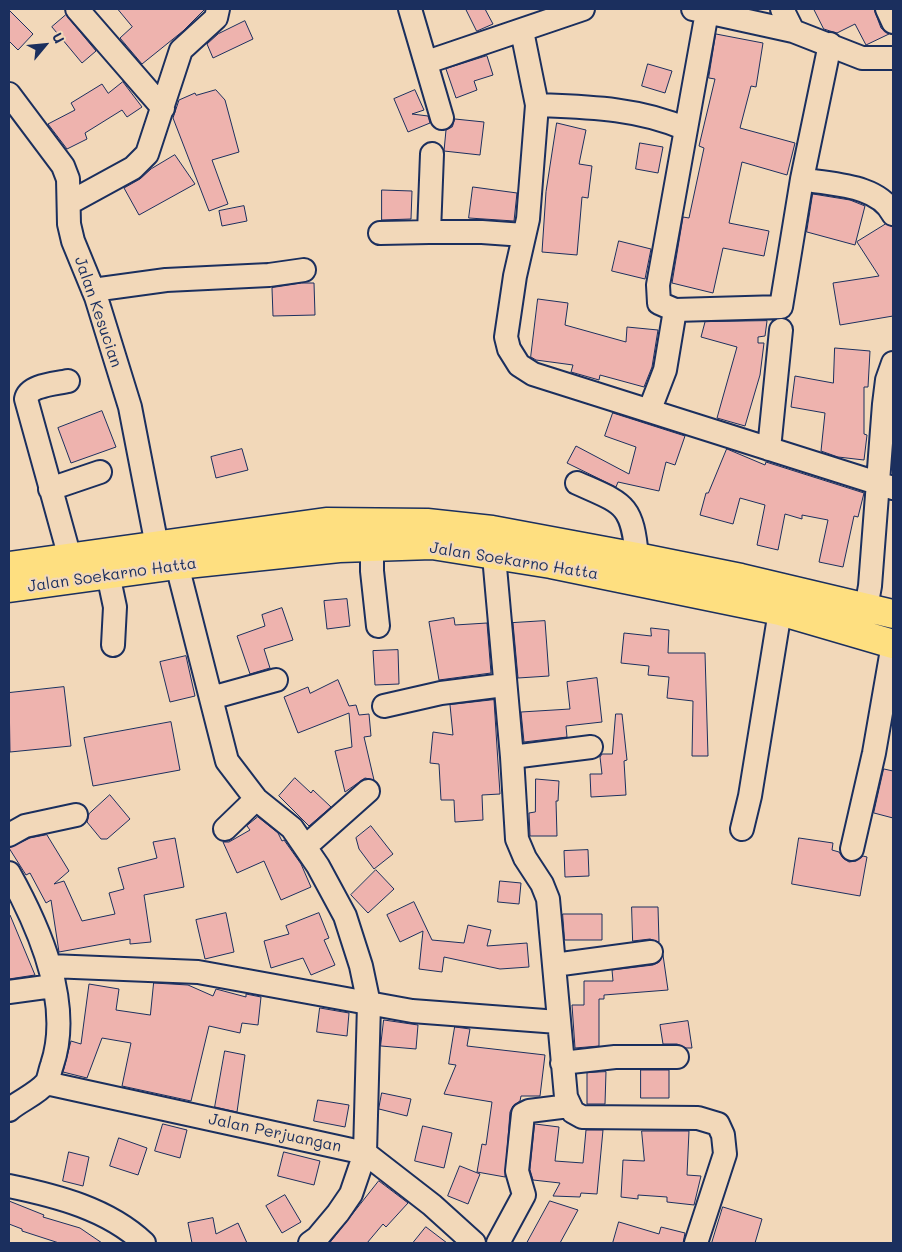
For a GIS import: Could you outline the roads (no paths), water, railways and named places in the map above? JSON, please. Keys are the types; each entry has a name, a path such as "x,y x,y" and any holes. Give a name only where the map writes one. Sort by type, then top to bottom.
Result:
{"highway":[{"name":"Jalan Soekarno Hatta","path":"9,566 326,522 427,523 492,530 637,556 741,578 893,614"},
{"name":"Jalan Soekarno Hatta","path":"9,588 177,565 339,548 432,545 551,564 780,611 893,644"}],"street":[{"path":"77,9 155,102 163,108"},
{"path":"69,203 134,168 147,154 181,50 216,18 218,9"},
{"path":"410,9 442,118"},
{"path":"427,62 584,9"},
{"path":"782,9 793,31"},
{"path":"887,9 893,22"},
{"path":"830,44 802,179 781,307 675,310 659,303 657,298 686,129 700,10 793,31 830,44 862,58 893,58"},
{"path":"522,31 537,105 528,219 506,337 509,349 519,366 533,374 650,409 885,486"},
{"name":"Jalan Kesucian","path":"9,94 63,166 68,179 69,224 73,241 94,290 130,407 157,546"},
{"path":"537,105 606,107 668,121 686,129"},
{"path":"429,232 432,154"},
{"path":"802,179 869,192 890,208 893,214"},
{"path":"380,233 482,232 524,235"},
{"path":"94,290 166,280 269,275 304,270"},
{"path":"650,409 665,370 675,310"},
{"path":"769,449 782,330"},
{"path":"866,608 885,486 887,380 893,363"},
{"path":"68,381 34,389 27,394 26,399 70,558"},
{"path":"50,489 100,472"},
{"path":"578,483 618,501 625,509 631,520 637,556"},
{"path":"372,547 378,626"},
{"path":"494,556 504,685 512,757 517,839 525,858 546,891 562,1063 569,1106 582,1117 698,1118 718,1124 723,1136 725,1154 696,1243"},
{"path":"177,565 227,761 256,799 292,828 305,847 345,916 361,966 370,1004 365,1153 351,1194 316,1242"},
{"path":"108,574 115,608 112,645"},
{"path":"742,829 750,796 780,611"},
{"path":"852,849 874,752 893,644"},
{"path":"211,698 276,680"},
{"path":"384,706 441,693 504,685"},
{"path":"512,757 592,747"},
{"path":"305,847 368,790"},
{"path":"225,829 256,799"},
{"path":"9,835 25,826 76,815"},
{"path":"9,873 28,907 52,976 59,1021 58,1039 46,1083 9,1110"},
{"path":"554,965 652,952"},
{"path":"9,992 52,976 198,972 412,1011 558,1022"},
{"path":"562,1063 615,1057 677,1057"},
{"name":"Jalan Perjuangan","path":"46,1083 365,1153 432,1205 474,1243"},
{"path":"498,1243 524,1195 517,1171 523,1114 529,1110 569,1106"},
{"path":"9,1186 79,1205 111,1219 133,1232 144,1243"}]}
